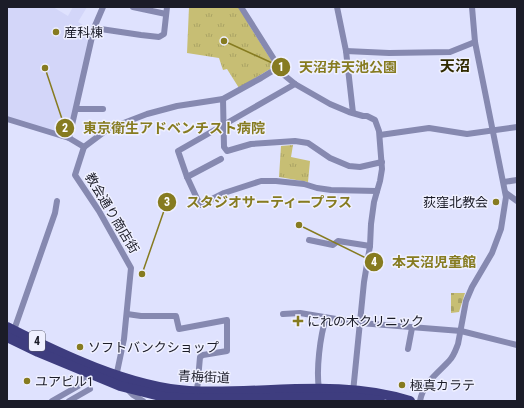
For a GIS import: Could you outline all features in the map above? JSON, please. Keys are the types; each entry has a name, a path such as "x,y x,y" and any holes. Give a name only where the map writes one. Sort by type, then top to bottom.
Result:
{"main road":[{"name":"青梅街道","path":"9,331 89,374 123,386 175,398 393,396 410,401"},
{"name":"青梅街道","path":"9,331 116,375 165,388 197,391 319,389 380,401"}],"street":[{"path":"69,138 77,109 94,28 103,7"},
{"path":"133,7 166,14"},
{"path":"94,28 159,37 164,34 167,7"},
{"path":"241,7 284,75 294,84 330,104 375,120 380,135 382,162 380,181 374,202 371,224 370,246 364,282 352,396"},
{"path":"337,7 346,51 353,113"},
{"path":"420,401 428,382 452,357 458,344 466,301 472,287 492,253 501,229 506,197 475,42 472,7"},
{"path":"346,51 390,53 450,52 475,42"},
{"path":"7,119 69,138 84,152 108,129 147,114 177,106 223,99 279,67"},
{"path":"294,84 178,152 187,177 200,205 224,193 262,181 276,180 331,190 377,192"},
{"path":"223,99 224,147 227,151 251,144 295,141 308,143 330,158 349,166 360,167 382,162"},
{"path":"77,109 103,109"},
{"path":"380,135 429,128 467,134 517,127"},
{"name":"教会通り商店街","path":"84,152 75,176 99,212 131,268 127,314 116,375"},
{"path":"187,177 221,159"},
{"path":"504,182 517,180"},
{"path":"506,193 517,201"},
{"path":"9,331 55,213 57,201"},
{"path":"309,240 333,245 338,241 370,246"},
{"path":"283,314 300,313 360,323 460,331 517,345"},
{"path":"127,314 141,316 176,316 179,328 227,320 226,351 203,355 200,357 197,391"},
{"path":"319,389 320,351 323,326 326,318"},
{"path":"408,349 412,328"},
{"path":"52,401 80,385 89,374"},
{"path":"116,375 117,383 143,401"},
{"path":"73,400 90,389"}],"shaded area":[{"path":"7,7 53,7 68,16 73,7 87,7 78,22 92,30 67,135 7,117"}],"green space":[{"path":"189,7 240,7 249,25 275,66 239,88 227,69 223,70 219,58 187,53"},
{"path":"293,145 291,157 310,161 308,182 279,177 281,146"},
{"path":"451,293 465,293 459,312 451,313"}],"place":[{"name":"産科棟","path":"56,32"},
{"name":"天沼弁天池公園","path":"224,41"},
{"name":"東京衛生アドベンチスト病院","path":"45,68"},
{"name":"荻窪北教会","path":"496,202"},
{"name":"本天沼児童館","path":"299,225"},
{"name":"スタジオサーティープラス","path":"142,274"},
{"name":"にれの木クリニック","path":"298,321"},
{"name":"ソフトバンクショップ","path":"80,347"},
{"name":"ユアビル1","path":"27,381"},
{"name":"極真カラテ","path":"402,385"}],"district":[{"name":"天沼","path":"455,66"}]}
